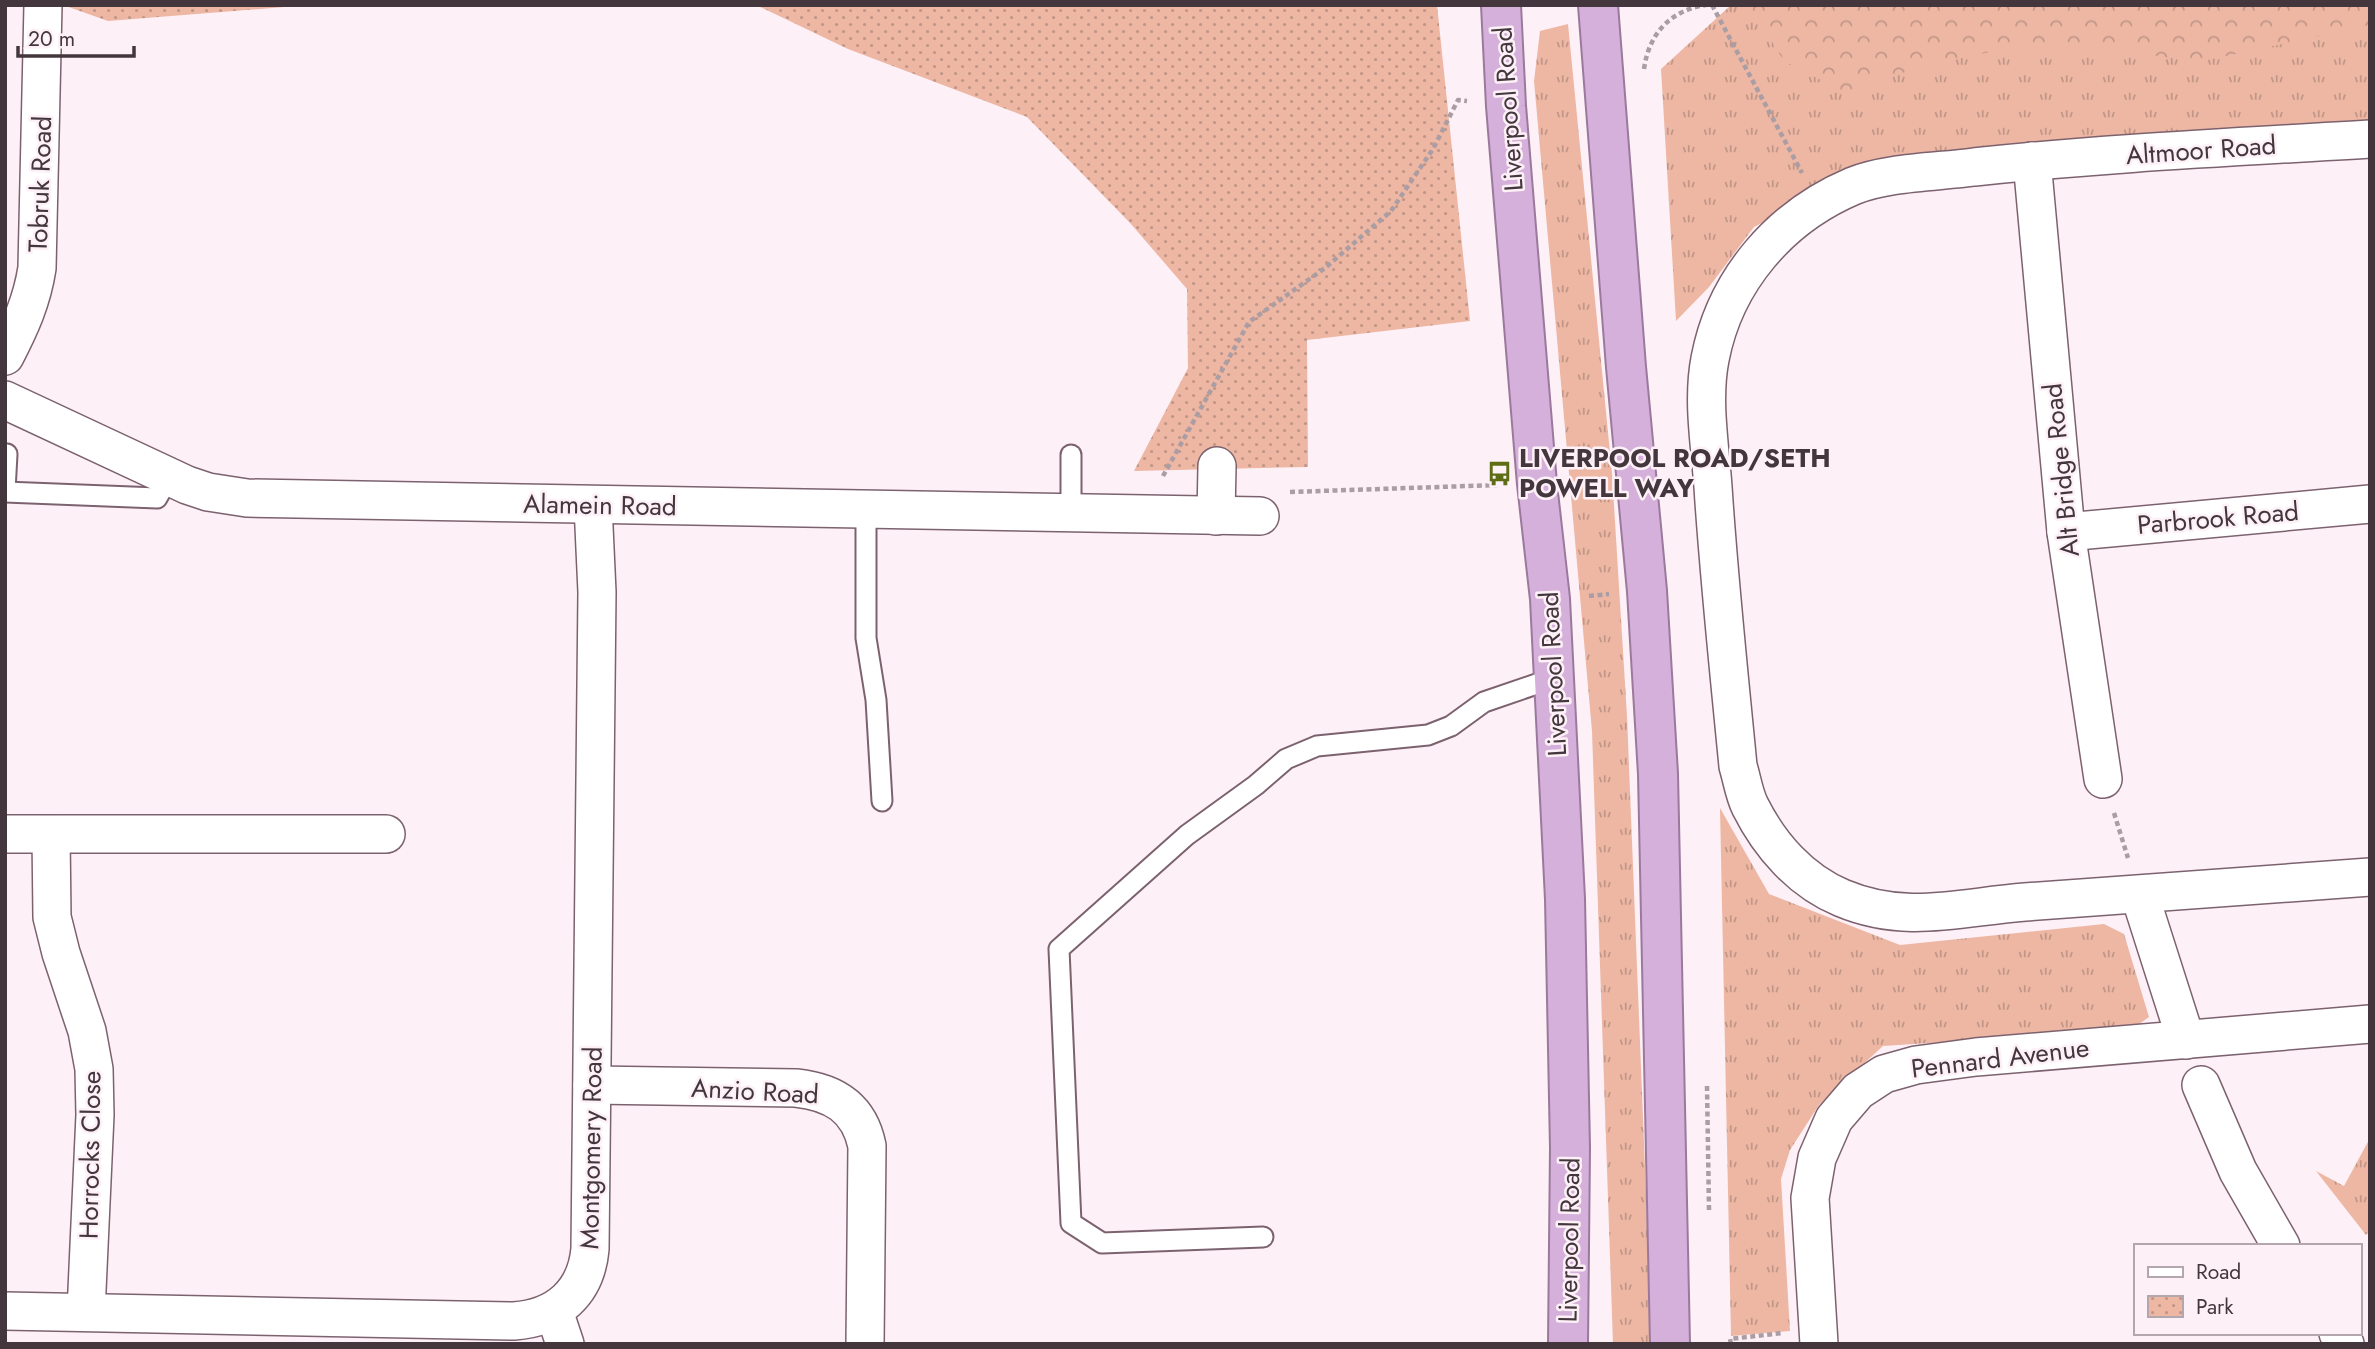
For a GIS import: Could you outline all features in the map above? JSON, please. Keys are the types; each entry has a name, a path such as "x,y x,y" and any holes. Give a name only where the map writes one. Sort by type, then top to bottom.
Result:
{"highway":[{"name":"Liverpool Road","path":"1501,5 1506,106 1550,599 1554,678 1565,899 1569,1093 1568,1344"},
{"path":"1598,5 1626,367 1647,591 1658,774 1670,1344"}],"street":[{"name":"Tobruk Road","path":"5,356 25,318 37,268 43,5"},
{"name":"Altmoor Road","path":"2032,161 2370,139"},
{"path":"2032,161 1895,176 1856,185 1825,200 1798,217 1773,238 1750,264 1718,327 1710,361 1707,399 1738,766 1749,804 1767,836 1787,861 1812,882 1842,898 1875,909 1914,914 2023,902 2140,896 2370,877"},
{"name":"Alt Bridge Road","path":"2032,161 2066,532 2103,779"},
{"name":"Alamein Road","path":"5,400 169,477 208,492 247,498 1260,516"},
{"path":"1216,516 1217,466"},
{"name":"Parbrook Road","path":"2066,532 2370,504"},
{"name":"Montgomery Road","path":"5,1311 86,1312 379,1331 529,1320 559,1328 563,1305 580,1286 589,1262 597,592 593,505"},
{"path":"5,834 386,834"},
{"name":"Horrocks Close","path":"51,835 52,917 87,1031 94,1069 95,1115 86,1312"},
{"path":"2140,896 2186,1040"},
{"name":"Pennard Avenue","path":"1818,1337 1811,1198 1817,1158 1834,1119 1858,1091 1884,1074 1916,1065 2370,1024"},
{"name":"Anzio Road","path":"592,1085 796,1088 837,1098 849,1108 864,1133 867,1146 865,1344"},
{"path":"2201,1085 2238,1171 2280,1244"}],"lane":[{"path":"7,454 5,491 157,498 169,477"},
{"path":"1071,455 1071,513"},
{"path":"866,509 866,638 876,700 882,801"},
{"path":"1263,1237 1101,1243 1071,1223 1059,949 1187,835 1286,759 1317,746 1428,735 1451,726 1485,702 1554,678"}],"path":[{"path":"1644,76 1648,50 1666,23 1677,13 1706,5"},
{"path":"1712,5 1802,173 1825,200"},
{"path":"1141,514 1249,322 1325,268 1391,211 1433,149 1458,100 1506,106"},
{"path":"1260,516 1277,492 1538,484"},
{"path":"1550,599 1647,591"},
{"path":"2103,779 2140,896"},
{"path":"1731,1344 1730,1339 1818,1337"}],"green space":[{"path":"63,5 309,5 108,21"},
{"path":"756,5 1437,5 1470,321 1307,340 1308,467 1134,471 1188,368 1187,289 1131,224 1027,117 848,49"},
{"path":"1731,5 2370,5 2370,121 1975,157 1858,174 1754,227 1709,287 1676,321 1661,69"},
{"path":"1749,5 2370,5 2370,25 2198,62 2112,49 2007,48 1918,68 1844,92 1784,61"},
{"path":"1568,24 1612,473 1627,716 1652,1344 1613,1344 1592,731 1534,81 1540,31"},
{"path":"1720,808 1769,894 1900,945 2104,924 2124,934 2149,1017 2131,1030 1883,1046 1819,1105 1790,1150 1781,1179 1790,1331 1731,1336"},
{"path":"2370,1138 2370,1232 2366,1235 2316,1171 2344,1186"}],"place":[{"name":"LIVERPOOL ROAD/SETH POWELL WAY","path":"1499,473"}]}
